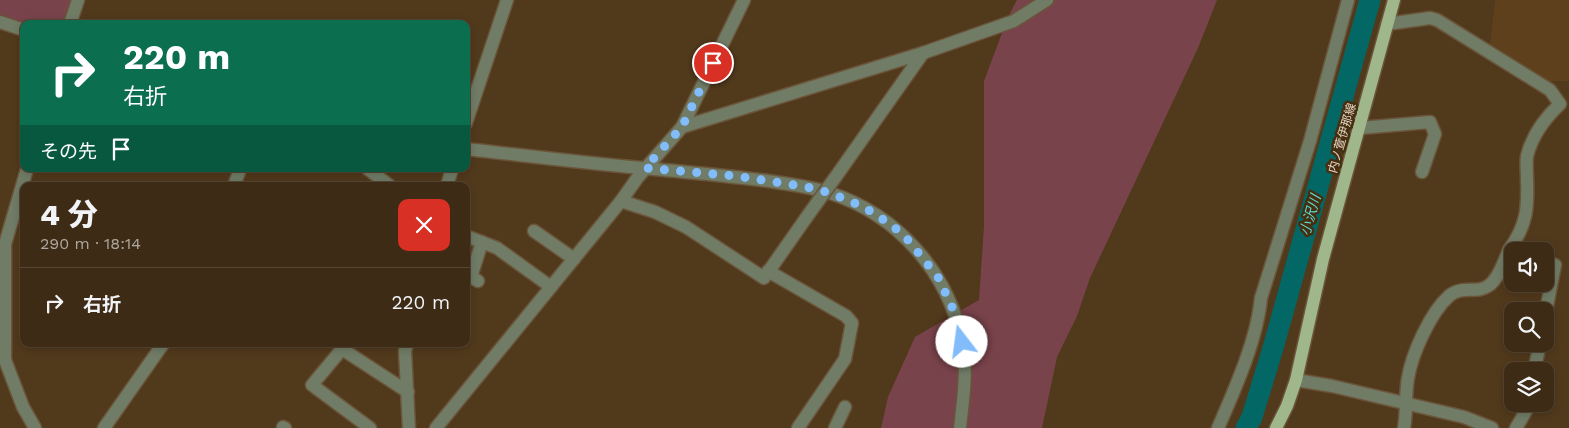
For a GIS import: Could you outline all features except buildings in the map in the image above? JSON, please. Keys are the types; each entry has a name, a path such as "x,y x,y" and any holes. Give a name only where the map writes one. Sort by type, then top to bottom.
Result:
{"main road":[{"name":"内ノ萱伊那線","path":"1276,428 1287,406 1296,380 1323,259 1394,0"}],"street":[{"path":"71,20 78,0"},
{"path":"470,111 507,0"},
{"path":"442,426 621,201 645,168 682,127 744,0"},
{"path":"1218,428 1236,387 1260,316 1262,298 1310,141 1348,0"},
{"path":"682,127 923,53 1014,21 1041,1"},
{"path":"1388,24 1430,18 1438,20 1550,90 1560,104 1545,118 1532,143 1527,158 1528,209 1516,242"},
{"path":"0,22 20,29"},
{"path":"621,201 655,212 686,227 764,278 923,53"},
{"path":"1360,128 1430,122 1435,134 1422,172"},
{"path":"470,149 736,176 807,187 850,200 870,211 893,226 908,240 938,277 952,307 962,342 964,370 960,428"},
{"path":"372,172 385,182"},
{"path":"20,193 5,244 6,360 23,407 35,428"},
{"path":"534,231 574,259"},
{"path":"470,238 497,248 551,287"},
{"path":"478,280 471,277 482,242"},
{"path":"1404,428 1407,379 1410,367 1431,318 1449,296 1459,290 1487,287 1494,281 1504,264"},
{"path":"768,271 846,316 852,324 845,358 798,428"},
{"path":"104,428 161,347"},
{"path":"406,347 409,428"},
{"path":"370,428 312,385 342,348 408,392"},
{"path":"1296,380 1406,403 1476,425 1492,428"},
{"path":"835,428 845,407"},
{"path":"1516,428 1525,412"}],"shaded area":[{"path":"0,0 71,0 65,20 20,20 20,22 0,15"},
{"path":"1017,0 1217,0 1198,48 1090,278 1077,316 1057,357 1042,428 881,428 888,397 915,337 979,300 984,226 984,81 1008,17"},
{"path":"1495,0 1569,0 1569,81 1549,81 1490,44"}],"waterway":[{"name":"小沢川","path":"1246,428 1252,417 1273,348 1370,0"}],"route":[{"path":"713,63 682,127 645,168 736,176 807,187 850,200 864,207 893,226 908,240 938,277 952,307 962,342"}]}
